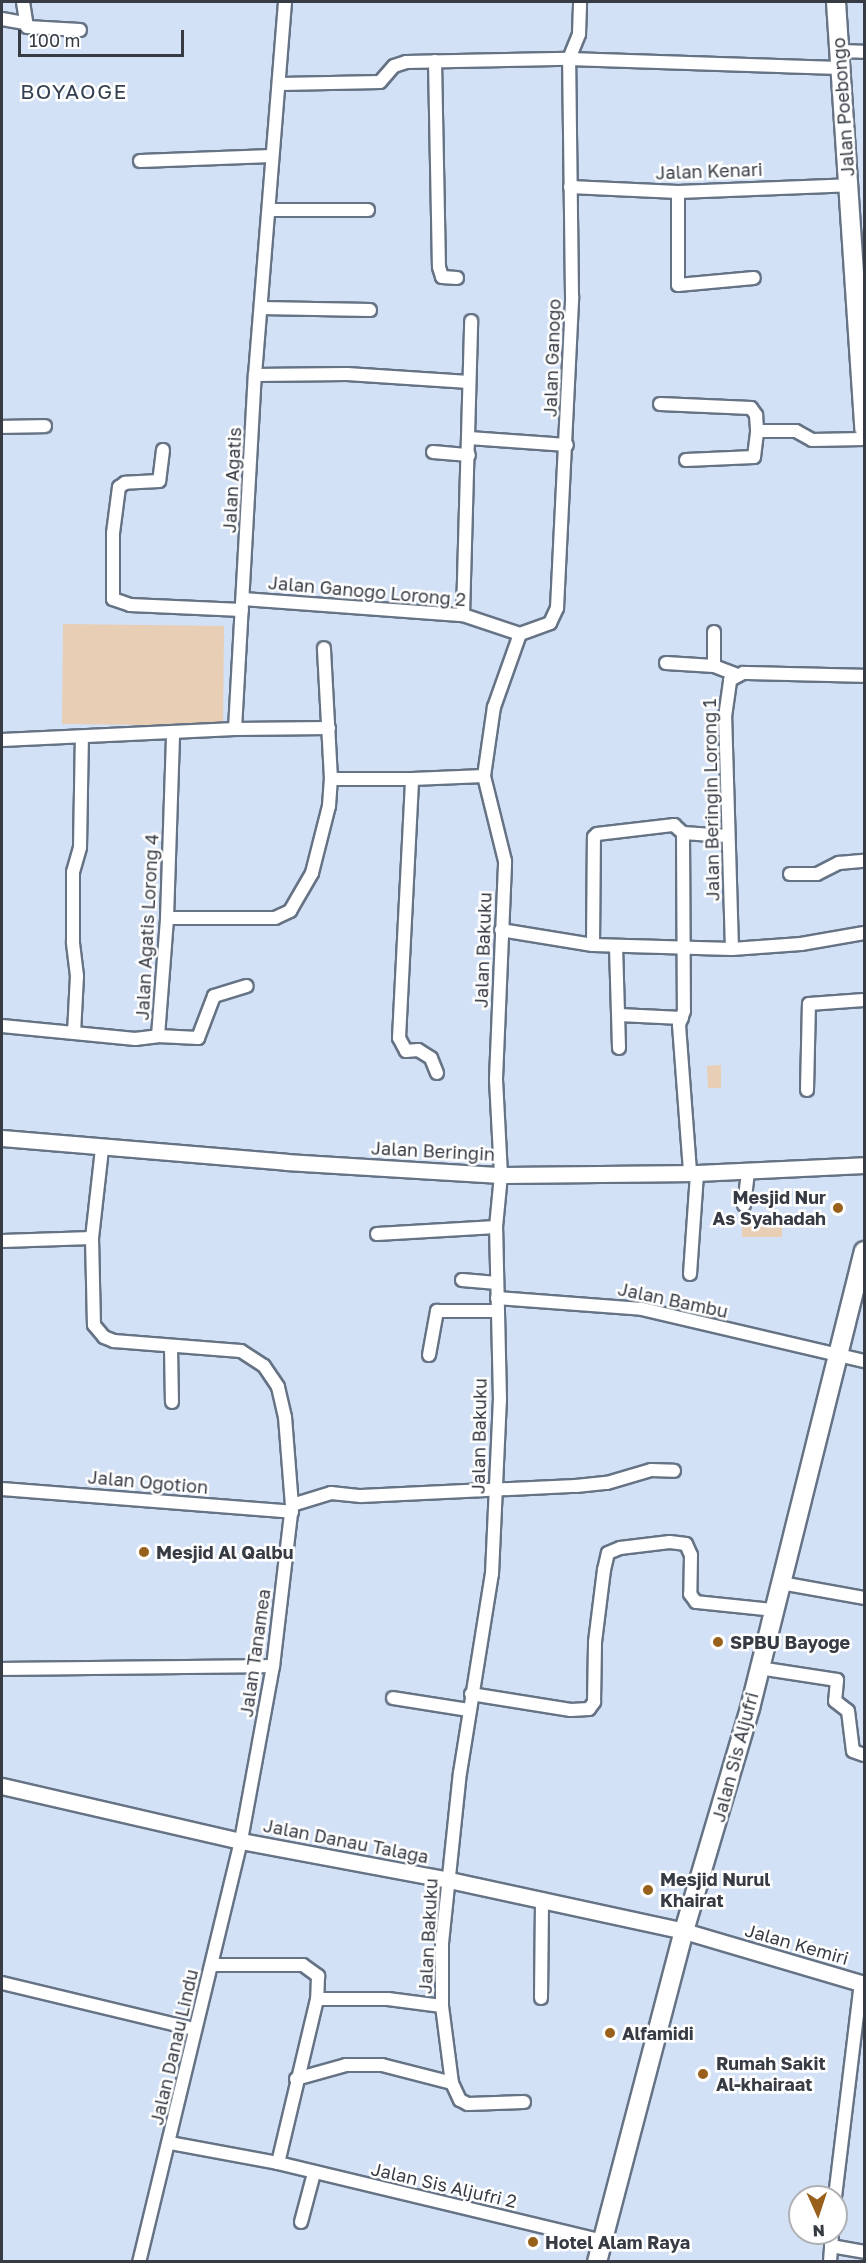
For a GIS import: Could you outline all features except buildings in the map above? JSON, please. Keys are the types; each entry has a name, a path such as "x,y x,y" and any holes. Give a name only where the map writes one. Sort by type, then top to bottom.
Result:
{"main road":[{"name":"Jalan Poebongo","path":"836,2 864,429"},
{"name":"Jalan Sis Aljufri","path":"597,2262 684,1931 759,1668 864,1251"}],"street":[{"path":"23,2 24,23"},
{"name":"Jalan Agatis","path":"235,729 255,375 272,156 281,84 285,2"},
{"path":"569,59 579,34 580,2"},
{"path":"2,19 24,23 33,29 80,30"},
{"path":"281,84 380,82 399,63 435,61 840,60 864,52"},
{"name":"Jalan Ganogo","path":"520,634 544,627 556,615 567,445 572,296 569,59"},
{"path":"435,61 439,267 442,277 457,278"},
{"path":"140,161 272,156"},
{"name":"Jalan Kenari","path":"570,187 678,192 849,185"},
{"path":"678,192 678,285 754,278"},
{"path":"269,210 368,210"},
{"path":"261,308 370,310"},
{"path":"463,615 471,321"},
{"path":"255,375 347,374 469,382"},
{"path":"660,404 751,408 756,415 754,457 686,460"},
{"path":"2,427 45,426"},
{"path":"757,431 796,431 812,440 864,439"},
{"path":"469,438 567,445"},
{"name":"Jalan Ganogo Lorong 2","path":"163,450 159,481 119,487 112,543 112,599 130,604 243,605 463,615 520,634"},
{"path":"433,452 469,455"},
{"path":"714,632 714,666"},
{"name":"Jalan Bakuku","path":"452,2083 442,2006 441,1943 471,1694 492,1574 500,1400 496,1227 501,1174 496,1079 501,930 506,861 484,776 494,707 520,634"},
{"path":"167,918 275,918 290,911 312,873 329,806 331,779 324,648"},
{"path":"666,663 714,666 735,674 864,676"},
{"name":"Jalan Beringin Lorong 1","path":"732,949 725,717 728,686 735,674"},
{"path":"2,740 173,734 235,729 329,729"},
{"name":"Jalan Agatis Lorong 4","path":"2,1026 135,1039 158,1036 167,918 173,734"},
{"path":"74,1033 77,976 73,942 73,872 80,847 82,737"},
{"path":"331,779 484,776"},
{"path":"412,779 399,1038 406,1051 418,1050 431,1058 437,1072"},
{"path":"593,945 594,837 674,825 683,833 728,836"},
{"path":"683,833 684,947 679,1050 694,1173 690,1274"},
{"path":"790,874 817,874 839,863 864,861"},
{"path":"501,930 593,945 732,949 801,944 864,933"},
{"path":"616,946 619,1048"},
{"path":"158,1036 198,1038 214,996 246,986"},
{"path":"807,1090 808,1004 864,1000"},
{"path":"619,1015 682,1018"},
{"name":"Jalan Beringin","path":"2,1138 102,1149 501,1174 694,1173 864,1165"},
{"name":"Jalan Tanamea","path":"102,1149 92,1238 91,1317 98,1332 114,1341 241,1351 273,1374 285,1417 292,1509 273,1666 241,1841"},
{"path":"744,1205 748,1171"},
{"path":"378,1234 496,1227"},
{"path":"2,1241 92,1238"},
{"path":"462,1280 497,1283"},
{"name":"Jalan Bambu","path":"429,1355 437,1311 497,1304 642,1309 864,1361"},
{"path":"171,1347 172,1402"},
{"path":"292,1509 331,1493 361,1496 593,1485 651,1470 674,1471"},
{"name":"Jalan Ogotion","path":"2,1489 292,1509"},
{"path":"471,1694 571,1710 589,1709 594,1702 595,1642 604,1570 608,1553 620,1548 670,1542 686,1544 691,1555 690,1594 696,1602 774,1610"},
{"path":"781,1583 864,1598"},
{"path":"2,1669 273,1666"},
{"path":"759,1668 838,1681 835,1701 848,1711 853,1751 864,1755"},
{"path":"393,1698 469,1710"},
{"name":"Jalan Danau Talaga","path":"2,1786 241,1841 542,1899 684,1931"},
{"name":"Jalan Danau Lindu","path":"139,2262 170,2143 193,2029 212,1965 241,1841"},
{"path":"541,1998 542,1899"},
{"name":"Jalan Kemiri","path":"684,1931 863,1983"},
{"path":"212,1965 303,1965 318,1976 317,1999 278,2163"},
{"path":"2,1983 193,2029"},
{"path":"837,2185 863,1983"},
{"path":"317,1999 388,1999 442,2006"},
{"path":"297,2079 346,2065 382,2065 452,2083 460,2100 468,2104 524,2102"},
{"name":"Jalan Sis Aljufri 2","path":"170,2143 278,2163 602,2241"},
{"path":"302,2222 314,2173"},
{"path":"830,2262 831,2246 864,2252"}],"shaded area":[{"path":"63,624 224,626 223,726 62,724"},
{"path":"721,1065 721,1088 708,1088 707,1066"},
{"path":"742,1223 782,1223 782,1237 742,1237"}],"place":[{"name":"Mesjid Nur As Syahadah","path":"838,1208"},
{"name":"Mesjid Al Qalbu","path":"144,1552"},
{"name":"SPBU Bayoge","path":"718,1642"},
{"name":"Mesjid Nurul Khairat","path":"648,1890"},
{"name":"Alfamidi","path":"610,2033"},
{"name":"Rumah Sakit Al-khairaat","path":"703,2074"},
{"name":"Hotel Alam Raya","path":"533,2242"}],"district":[{"name":"BOYAOGE","path":"74,91"}]}
